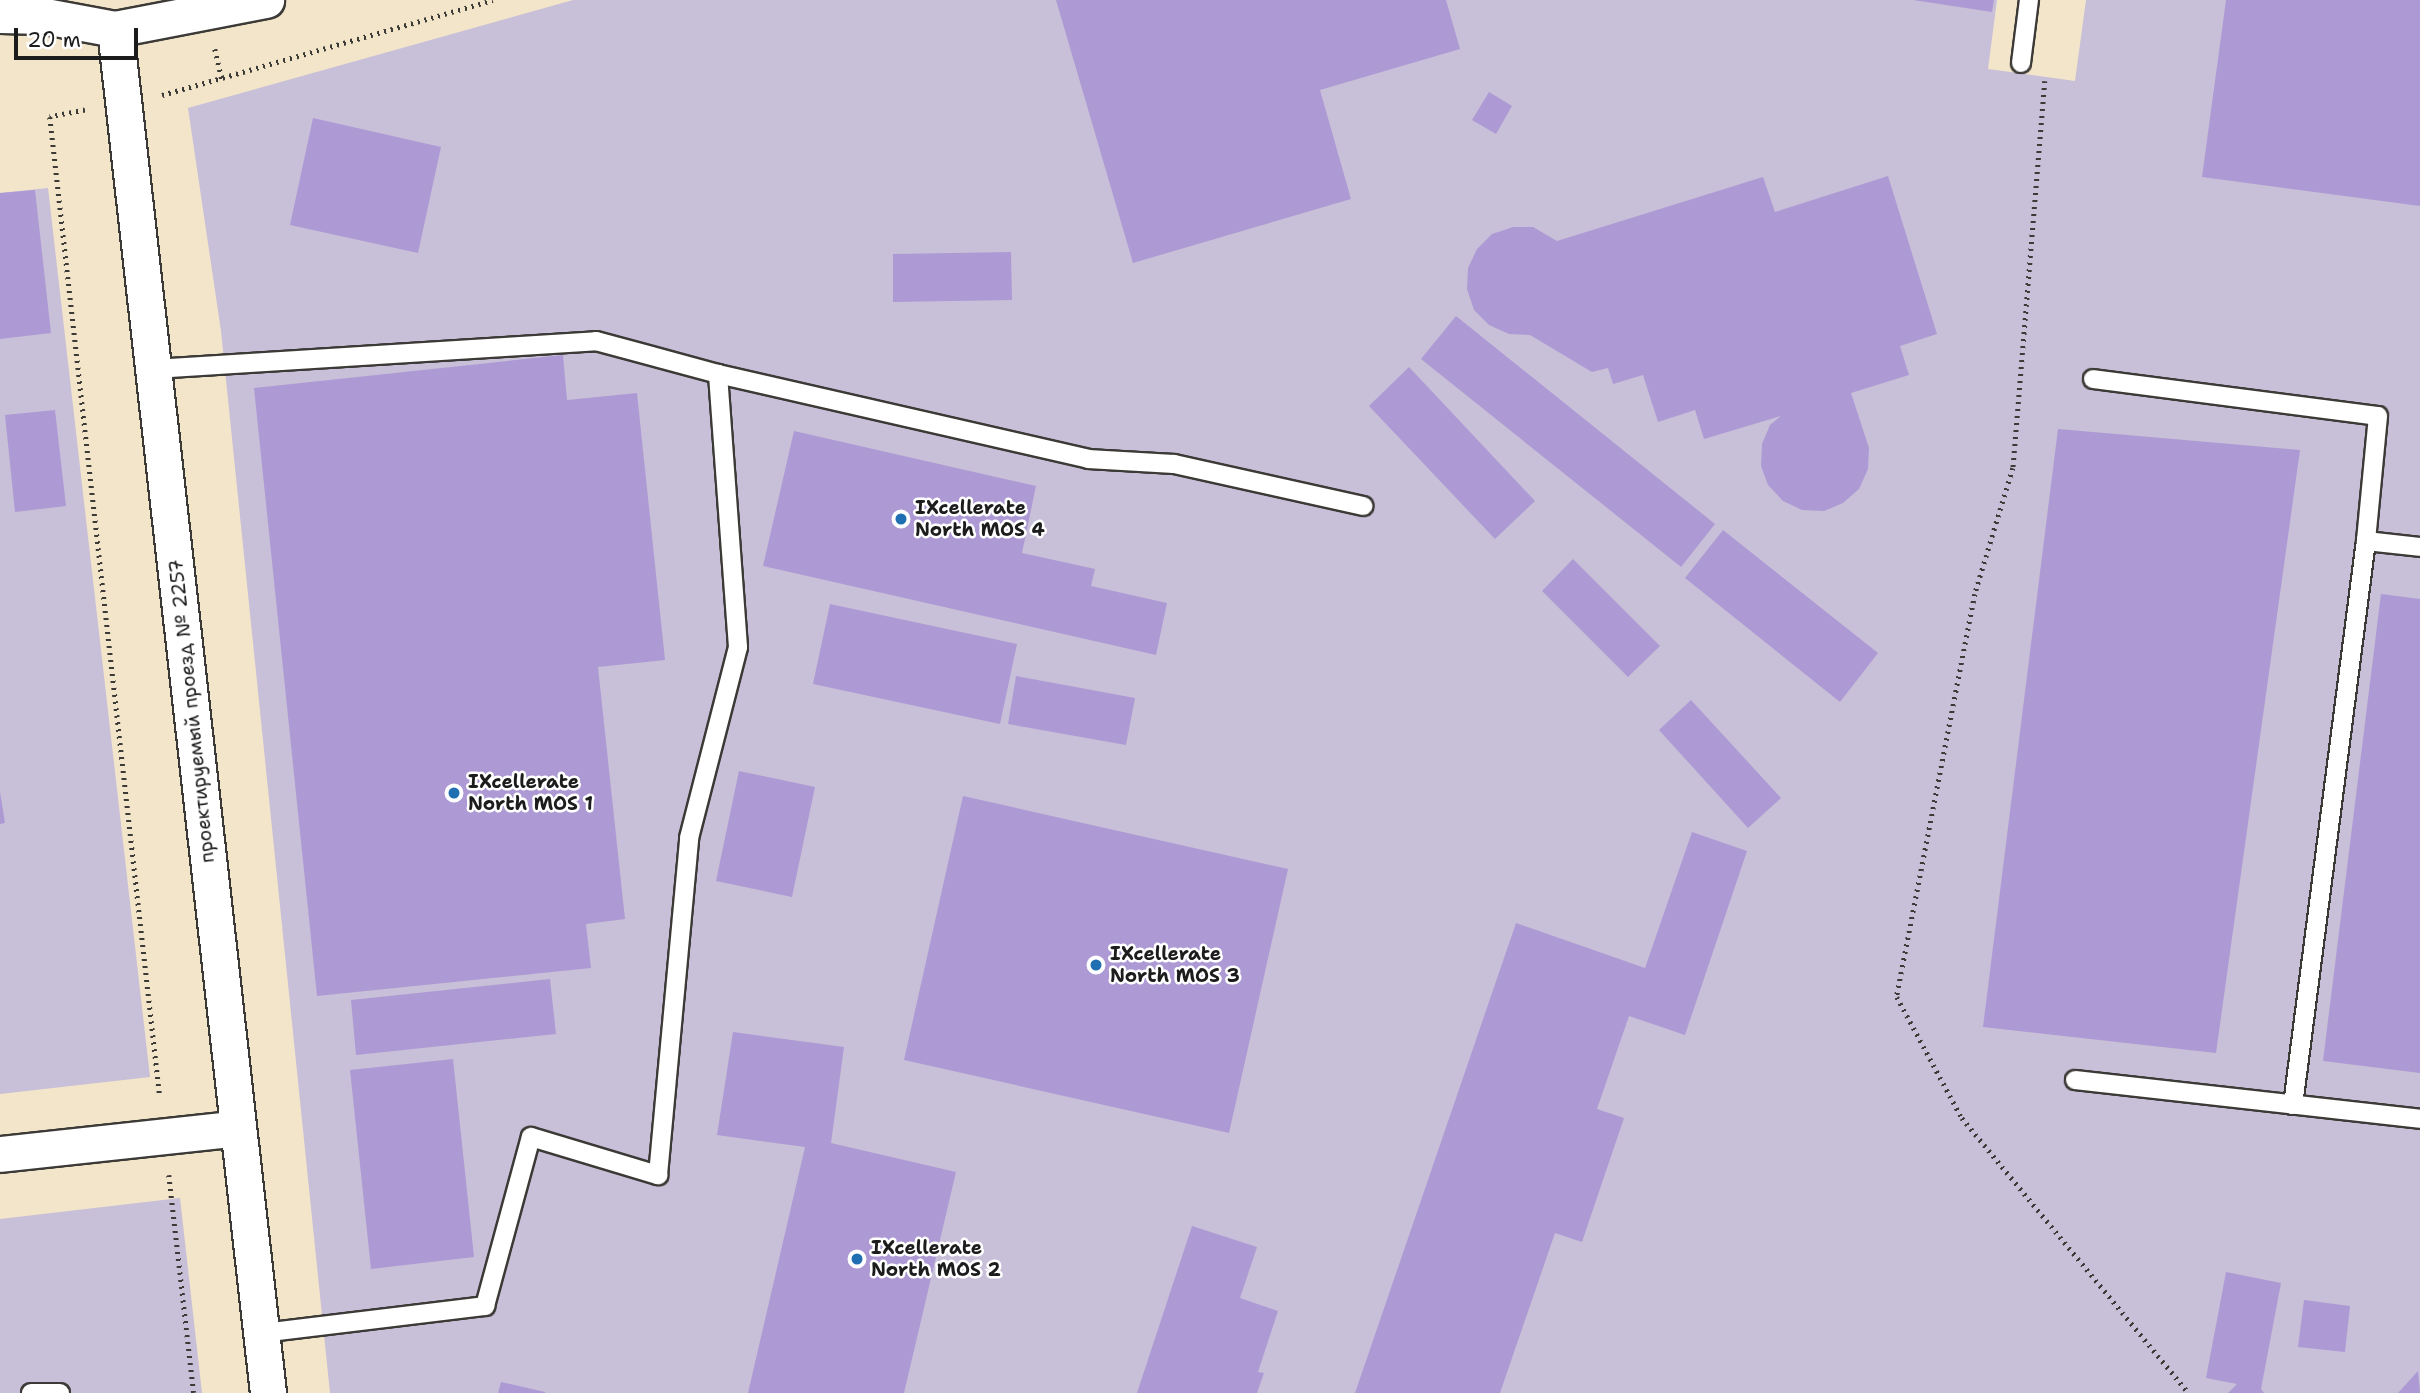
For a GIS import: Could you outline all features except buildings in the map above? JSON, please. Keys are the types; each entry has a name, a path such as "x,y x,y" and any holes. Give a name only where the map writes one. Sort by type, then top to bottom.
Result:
{"street":[{"path":"0,15 45,16 115,29 266,0"},
{"name":"проектируемый проезд № 2257","path":"115,29 268,1393"},
{"path":"0,1154 238,1128"}],"lane":[{"path":"2021,63 2029,0"},
{"path":"154,369 596,341 718,374 1088,459 1174,464 1363,506"},
{"path":"262,1334 485,1306 531,1137 658,1175 689,838 738,647 718,374"},
{"path":"2092,379 2378,416 2366,541 2293,1105"},
{"path":"2366,541 2420,547"},
{"path":"2075,1080 2420,1119"},
{"path":"31,1393 60,1393"}],"path":[{"path":"2046,68 2013,468 1975,594 1897,997 1962,1118 2189,1393"}],"shaded area":[{"path":"573,0 1997,0 1988,69 2075,81 2086,0 2420,0 2420,1393 330,1393 221,331 188,108"},
{"path":"48,188 150,1077 0,1094 0,193"},
{"path":"180,1198 202,1393 0,1393 0,1219"}],"place":[{"name":"IXcellerate North MOS 4","path":"901,519"},
{"name":"IXcellerate North MOS 1","path":"454,793"},
{"name":"IXcellerate North MOS 3","path":"1096,965"},
{"name":"IXcellerate North MOS 2","path":"857,1259"}]}
